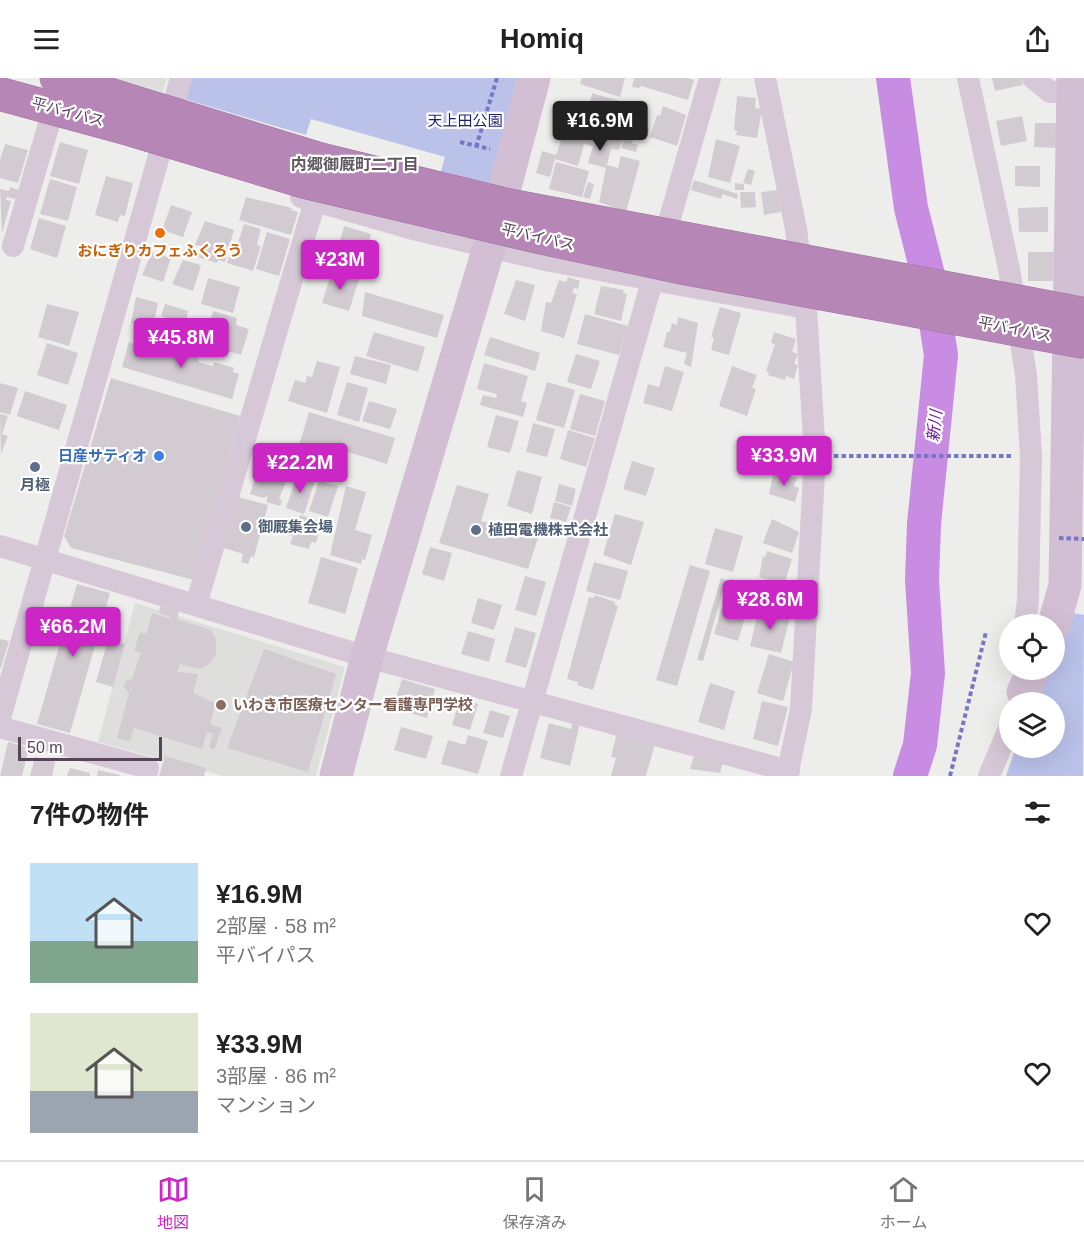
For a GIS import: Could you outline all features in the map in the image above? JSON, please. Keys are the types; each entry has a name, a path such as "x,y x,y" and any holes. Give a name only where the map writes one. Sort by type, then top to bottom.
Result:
{"highway":[{"name":"平バイパス","path":"56,78 319,159 507,205 1084,314"},
{"name":"平バイパス","path":"0,94 122,127 305,182 534,236 684,268 1084,342"}],"street":[{"path":"96,78 425,174 504,193 798,250"},
{"path":"0,718 181,78"},
{"path":"336,776 368,657 489,247 534,78"},
{"path":"511,776 710,78"},
{"path":"0,546 368,657 788,774 801,709 816,456 806,308 798,250 765,78"},
{"path":"968,78 1009,269 1026,375 1031,456 1026,614"},
{"path":"1033,78 1050,92 1072,85 1065,585 1057,614"},
{"path":"0,111 159,153 413,229 652,281 806,308"},
{"path":"13,246 49,124"},
{"path":"196,605 315,201"},
{"path":"0,727 148,768 146,776"},
{"path":"989,776 999,752"}],"path":[{"path":"476,147 497,78"},
{"path":"816,456 1017,456"},
{"path":"1059,538 1084,539"},
{"path":"950,776 986,632"}],"shaded area":[{"path":"112,78 167,78 163,92"},
{"name":"いわき市医療センター看護専門学校","path":"135,603 345,667 316,776 223,776 98,742"}],"green space":[{"name":"天上田公園","path":"190,78 521,78 492,186 440,174 445,157 311,119 306,135 184,99"},
{"path":"1074,613 1084,615 1083,776 1006,776 1012,758 1065,758 1065,692 1038,692 1043,680 1065,680 1065,633"}],"building":[{"path":"582,78 625,78 620,97 580,84"},
{"path":"634,78 694,80 688,100 641,86 632,87"},
{"path":"992,78 1021,78 1023,85 995,91"},
{"path":"592,93 627,103 617,132 620,130 634,134 632,143 638,145 636,152 621,148 625,142 615,138 622,141 619,150 611,149 607,165 618,168 621,156 640,161 626,212 599,202 606,168 588,163 593,146 584,144 578,166 555,159 550,177 536,173 542,151 556,155 566,127 612,137 613,131 588,124 593,103 590,102"},
{"path":"737,96 756,98 755,108 762,109 757,138 736,135 737,131 734,130"},
{"path":"663,106 686,115 677,146 650,137 657,115 660,116"},
{"path":"1022,116 1027,141 1001,146 996,121"},
{"path":"1035,123 1059,123 1058,148 1034,147"},
{"path":"641,125 649,128 646,137 637,134"},
{"path":"716,139 740,146 730,183 708,177"},
{"path":"60,142 88,150 79,184 50,176"},
{"path":"5,144 28,150 18,183 0,178 0,160"},
{"path":"556,162 589,171 582,197 549,189"},
{"path":"1015,166 1040,166 1040,187 1015,186"},
{"path":"748,169 755,171 751,185 743,183"},
{"path":"106,176 133,183 125,216 120,215 118,222 95,215"},
{"path":"50,179 77,187 68,221 40,214"},
{"path":"694,180 738,194 737,199 722,194 721,199 691,190"},
{"path":"588,182 594,184 590,199 583,197"},
{"path":"735,183 744,184 744,190 735,190"},
{"path":"10,187 19,190 16,199 7,197 6,200 11,201 2,233 0,189 9,191"},
{"path":"778,190 781,212 764,215 761,192"},
{"path":"740,192 755,192 756,207 741,208"},
{"path":"246,197 292,208 291,210 298,212 291,235 239,220"},
{"path":"171,205 192,212 183,237 162,230"},
{"path":"1048,207 1048,232 1019,232 1018,208"},
{"path":"39,218 66,226 57,258 30,249"},
{"path":"205,221 234,230 225,262 218,260 217,263 198,257 201,246 195,245"},
{"path":"244,224 261,229 257,245 261,246 253,271 227,263 231,251 235,253"},
{"path":"344,226 371,234 363,268 335,260"},
{"path":"267,232 290,239 279,276 256,269"},
{"path":"152,252 171,258 163,282 142,275"},
{"path":"1028,252 1054,252 1053,281 1028,281"},
{"path":"183,260 201,265 193,291 172,284"},
{"path":"332,271 359,279 349,311 322,303"},
{"path":"568,277 580,281 578,289 574,288 572,293 577,294 564,338 541,331 546,302 551,303 559,280 566,282"},
{"path":"208,278 240,287 233,313 201,304"},
{"path":"516,280 535,285 525,321 504,314"},
{"path":"601,286 624,290 623,293 627,294 621,321 594,314"},
{"path":"365,292 444,315 437,338 362,316"},
{"path":"136,297 158,303 150,329 131,323"},
{"path":"47,304 79,312 69,346 38,337"},
{"path":"165,304 188,311 180,337 162,331 166,318 161,316"},
{"path":"720,307 741,313 729,355 711,350 714,338 711,337"},
{"path":"213,311 237,318 236,325 249,329 241,355 211,346 213,339 205,337"},
{"path":"585,314 628,326 619,355 577,344"},
{"path":"678,317 698,323 691,367 684,364 687,353 663,347 667,332 670,332 672,323 677,325"},
{"path":"374,332 425,347 418,372 366,356"},
{"path":"774,332 796,339 792,352 798,354 794,364 798,365 794,379 786,376 785,380 768,375 769,372 766,371 775,344 771,343"},
{"path":"490,337 540,353 535,371 484,355"},
{"path":"136,339 163,347 162,352 181,357 183,353 199,358 198,362 213,366 214,362 234,368 233,372 239,374 232,399 122,367 129,342 134,344"},
{"path":"47,343 78,353 68,385 37,375"},
{"path":"576,354 600,361 591,389 567,382"},
{"path":"355,356 391,365 386,384 350,374"},
{"path":"317,361 340,367 327,413 288,401 295,380 305,383 307,376 312,377"},
{"path":"484,363 528,376 521,401 527,403 523,417 480,405 483,395 496,398 497,394 477,389"},
{"path":"665,366 684,372 672,411 643,403 648,384 659,387"},
{"path":"732,366 757,375 752,388 756,389 747,416 719,406"},
{"name":"日産サティオ","path":"111,378 240,416 194,580 71,548 64,536"},
{"path":"347,382 368,388 359,422 337,415"},
{"path":"547,382 575,390 564,428 536,420"},
{"path":"0,383 18,388 10,415 0,412"},
{"path":"25,391 67,405 59,430 17,416"},
{"path":"580,394 605,401 595,436 570,429"},
{"path":"369,401 397,409 390,429 362,421"},
{"path":"309,412 395,438 387,464 329,446 326,454 299,446"},
{"path":"0,414 8,416 2,434 8,436 1,454"},
{"path":"496,415 519,421 510,453 487,447"},
{"path":"533,423 555,429 547,457 526,452"},
{"path":"568,430 595,438 586,467 560,459"},
{"path":"262,455 285,462 287,456 294,458 285,475 288,476 279,499 282,500 280,506 266,502 268,495 264,498 250,494"},
{"path":"632,461 655,468 646,496 623,489"},
{"path":"517,470 542,477 532,514 507,506"},
{"path":"774,471 797,478 794,486 799,488 795,502 769,494"},
{"path":"297,475 315,481 304,514 286,508"},
{"path":"319,481 338,486 328,517 309,511"},
{"path":"559,484 576,489 572,506 555,501"},
{"name":"植田電機株式会社","path":"457,485 489,494 481,521 538,538 528,569 439,543"},
{"path":"346,486 366,492 355,530 372,535 365,560 362,559 361,564 330,555"},
{"name":"御厩集会場","path":"238,497 268,505 254,557 251,556 248,564 241,562 243,554 224,548"},
{"path":"554,502 571,507 566,522 550,518"},
{"path":"615,514 644,522 631,565 603,555"},
{"path":"300,515 322,522 316,543 311,542 309,549 290,544 293,536 289,535 294,521 298,522"},
{"path":"772,519 799,532 792,553 763,543"},
{"path":"715,528 743,536 733,572 705,564"},
{"path":"430,547 452,553 444,581 422,574"},
{"path":"767,551 792,559 784,585 759,577 763,556 765,557"},
{"path":"321,557 358,568 345,614 308,603"},
{"path":"594,562 628,571 620,600 586,591"},
{"path":"690,565 710,571 677,686 656,680"},
{"path":"525,576 546,582 536,616 515,610"},
{"path":"721,578 726,580 703,661 697,660"},
{"path":"730,579 743,582 740,591 735,589 733,595 750,600 738,641 714,634"},
{"path":"77,584 110,593 70,733 37,724"},
{"path":"595,595 615,602 618,606 593,690 567,679 589,597 594,598"},
{"path":"478,598 502,605 494,630 471,623"},
{"path":"160,606 179,611 177,619 211,630 216,639 216,654 208,665 198,669 180,664 177,672 198,674 193,693 216,703 210,724 222,728 214,750 209,747 213,734 207,732 202,749 134,728 130,741 117,738 129,693 123,686 127,680 132,679 141,653 134,651 140,632 146,634 152,613 171,619 159,613"},
{"path":"759,609 790,617 781,653 750,646"},
{"path":"515,627 536,633 526,668 505,662"},
{"path":"468,631 495,639 489,662 461,654"},
{"path":"0,639 9,641 1,668 0,668"},
{"path":"108,640 125,644 113,687 96,682"},
{"path":"264,649 336,674 308,772 227,748"},
{"path":"769,654 794,662 783,701 757,693"},
{"path":"402,679 435,689 427,718 393,708"},
{"path":"710,683 735,691 724,730 698,722"},
{"path":"460,698 478,704 470,730 452,725"},
{"path":"762,701 788,707 778,746 753,739"},
{"path":"490,710 510,716 503,738 483,733"},
{"path":"573,721 580,723 570,766 540,758 549,723 571,729"},
{"path":"401,727 433,736 426,759 394,750"},
{"path":"618,729 656,740 646,776 611,776 616,758 611,757"},
{"path":"468,735 488,741 478,774 441,764 448,740 465,745"},
{"path":"8,742 29,748 22,776 0,776"},
{"path":"695,753 723,761 720,773 690,769"},
{"path":"165,756 206,768 204,776 159,776"},
{"path":"35,757 55,762 52,776 30,776"},
{"path":"70,768 90,773 90,776 67,776"},
{"path":"98,770 120,775 120,776 97,776"}],"waterway":[{"name":"新川","path":"893,78 911,208 929,279 941,355 924,524 922,580 928,673 920,745 910,776"}],"place":[{"name":"おにぎりカフェふくろう","path":"160,233"},
{"name":"日産サティオ","path":"159,456"},
{"name":"月極","path":"35,467"},
{"name":"御厩集会場","path":"246,527"},
{"name":"植田電機株式会社","path":"476,530"},
{"name":"いわき市医療センター看護専門学校","path":"221,705"}],"district":[{"name":"内郷御厩町二丁目","path":"355,164"}]}
